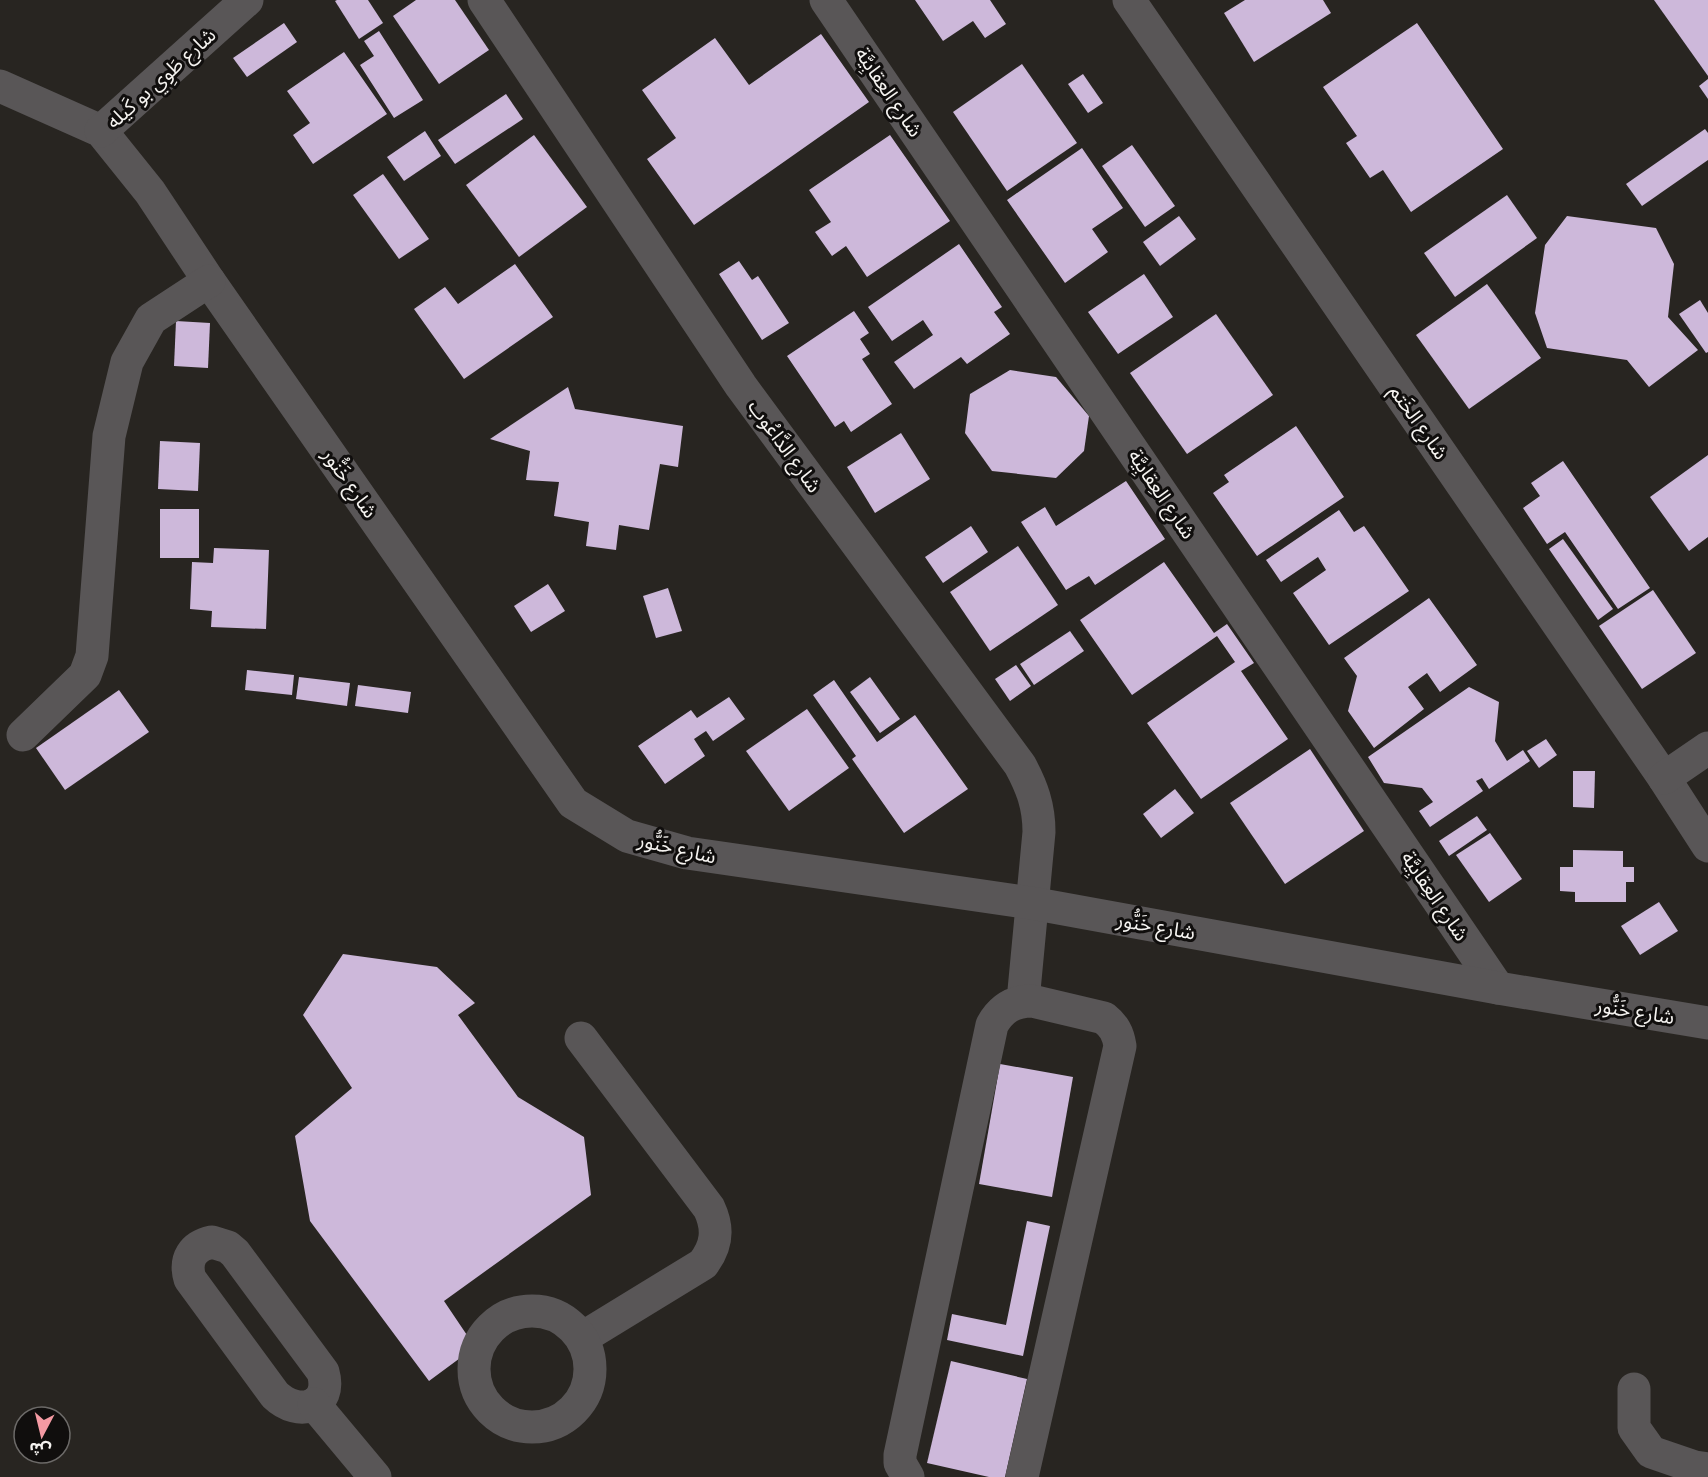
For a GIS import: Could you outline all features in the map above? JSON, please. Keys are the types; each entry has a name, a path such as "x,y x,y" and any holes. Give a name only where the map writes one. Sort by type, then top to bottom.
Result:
{"street":[{"name":"شارع طَوِي بو كَيله","path":"101,131 247,0"},
{"name":"شارع الدَّاعُوب","path":"484,0 741,386 1020,765 1035,796 1039,814 1023,1001"},
{"name":"شارع العِقابِيَّة","path":"826,0 1498,988"},
{"name":"شارع الخَتم","path":"1129,0 1664,778 1708,846"},
{"name":"شارع خَنُّور","path":"0,86 101,131 150,192 573,803 627,836 687,853 1031,903 1498,988 1708,1023"},
{"path":"23,735 85,675 92,656 109,436 127,362 151,319 209,280"},
{"path":"1664,778 1708,748"},
{"path":"908,1477 900,1463 900,1455 992,1025 1004,1009 1023,1001 1040,1002 1104,1018 1113,1025 1118,1034 1120,1046 1022,1477"},
{"path":"581,1038 709,1208 716,1231 711,1255 703,1264 582,1338"},
{"path":"213,1242 228,1247 305,1347 323,1372 325,1379 323,1393 314,1404 297,1408 288,1405 275,1395 190,1279 187,1270 188,1262 197,1248 213,1242"},
{"path":"1634,1389 1634,1428 1650,1452 1708,1469"},
{"path":"314,1404 375,1477"}],"building":[{"path":"368,0 383,23 359,39 335,1"},
{"path":"416,0 455,0 489,50 439,84 393,16"},
{"path":"915,0 990,0 1006,24 985,38 973,21 943,41"},
{"path":"1245,0 1323,0 1331,13 1254,62 1224,13"},
{"path":"1654,0 1708,0 1708,76"},
{"path":"284,23 297,42 247,77 233,58"},
{"path":"1417,23 1503,149 1411,212 1383,170 1370,178 1346,143 1357,136 1323,87"},
{"path":"379,31 423,100 394,118 360,65 374,56 364,41"},
{"path":"821,34 869,102 694,225 647,159 676,138 642,90 715,38 749,85"},
{"path":"344,52 387,114 313,164 293,135 310,123 287,91"},
{"path":"1022,64 1077,143 1007,191 953,112"},
{"path":"1083,74 1103,103 1088,113 1068,84"},
{"path":"1708,79 1708,99 1699,86"},
{"path":"506,94 523,119 455,164 438,140"},
{"path":"1705,129 1708,133 1708,160 1642,206 1626,184"},
{"path":"425,131 441,156 404,181 387,157"},
{"path":"534,135 587,207 519,257 466,185"},
{"path":"890,135 950,221 867,277 846,246 832,256 815,232 831,222 809,190"},
{"path":"1132,145 1175,206 1145,227 1102,166"},
{"path":"1082,148 1123,208 1092,229 1108,252 1065,283 1007,200"},
{"path":"383,174 429,239 399,259 353,195"},
{"path":"1507,195 1537,238 1455,297 1424,253"},
{"path":"1179,216 1196,239 1160,266 1143,242"},
{"path":"1567,216 1656,228 1674,264 1668,317 1698,350 1649,387 1627,360 1547,348 1535,313 1545,245"},
{"path":"959,244 1002,307 994,312 1010,334 967,364 961,357 914,389 894,362 933,335 923,320 892,341 868,307"},
{"path":"739,261 752,280 758,276 789,323 762,340 719,274"},
{"path":"515,264 553,317 464,379 414,309 445,287 458,304"},
{"path":"1144,274 1173,317 1118,354 1088,312"},
{"path":"1487,284 1541,358 1469,409 1416,335"},
{"path":"1700,300 1708,313 1708,352 1706,353 1679,314"},
{"path":"854,311 869,333 860,339 870,354 862,359 892,404 851,432 844,421 835,427 787,356"},
{"path":"1216,314 1273,395 1187,454 1130,373"},
{"path":"176,321 210,323 208,368 174,366"},
{"path":"1010,370 1056,377 1089,416 1084,451 1056,478 992,471 965,433 970,394"},
{"path":"568,387 575,409 683,426 678,467 660,464 649,530 619,525 616,550 586,546 589,522 554,516 559,482 526,480 530,451 490,439"},
{"path":"1296,426 1344,497 1257,556 1213,493 1229,482 1224,475"},
{"path":"901,433 930,479 875,513 847,467"},
{"path":"160,441 200,443 198,491 158,489"},
{"path":"1708,455 1708,537 1689,551 1650,497"},
{"path":"1563,461 1650,588 1618,609 1565,532 1547,544 1523,508 1540,496 1531,483"},
{"path":"1126,481 1165,539 1095,585 1089,576 1066,590 1021,522 1045,507 1056,526"},
{"path":"160,509 199,509 199,558 160,558"},
{"path":"1339,510 1354,532 1364,526 1409,591 1329,645 1293,593 1326,570 1318,557 1281,582 1266,560"},
{"path":"971,526 988,552 943,583 925,557"},
{"path":"1563,539 1613,609 1598,620 1549,549"},
{"path":"1018,546 1058,605 990,651 950,592"},
{"path":"214,548 269,550 266,629 211,627 212,611 190,609 192,562 213,563"},
{"path":"1164,562 1214,633 1227,624 1254,663 1241,671 1288,739 1201,799 1147,723 1235,662 1217,636 1132,695 1080,620"},
{"path":"548,584 565,611 531,632 514,606"},
{"path":"668,588 682,631 656,638 643,596"},
{"path":"1653,590 1696,653 1642,689 1599,626"},
{"path":"1429,598 1477,665 1440,692 1427,673 1408,687 1424,709 1374,748 1348,711 1357,676 1344,658"},
{"path":"1070,631 1084,651 1034,685 1020,664"},
{"path":"1016,665 1031,686 1010,701 995,679"},
{"path":"247,670 294,675 292,695 245,690"},
{"path":"299,677 350,683 347,706 296,699"},
{"path":"870,677 900,719 880,733 850,692"},
{"path":"834,680 877,742 915,715 968,789 904,833 852,759 856,756 813,695"},
{"path":"358,685 411,692 408,713 355,706"},
{"path":"1469,687 1499,702 1495,741 1507,761 1523,750 1530,761 1489,789 1482,778 1476,781 1483,791 1430,827 1419,811 1433,802 1422,788 1384,783 1368,757"},
{"path":"119,690 149,732 65,790 36,748"},
{"path":"729,697 745,719 713,741 706,731 694,739 705,756 665,784 638,746 691,710 697,718"},
{"path":"807,709 849,768 789,811 746,751"},
{"path":"1546,739 1557,755 1539,768 1527,751"},
{"path":"1310,749 1364,831 1285,884 1230,803"},
{"path":"1573,771 1595,771 1594,808 1573,807"},
{"path":"1175,789 1194,813 1161,838 1143,814"},
{"path":"1477,816 1487,830 1449,856 1439,841"},
{"path":"1490,833 1522,879 1489,902 1456,855"},
{"path":"1573,850 1623,851 1623,867 1634,867 1634,882 1626,882 1626,902 1575,902 1575,892 1560,891 1560,867 1573,867"},
{"path":"1659,902 1678,931 1640,955 1621,926"},
{"path":"343,954 437,967 475,1003 458,1015 518,1097 584,1137 591,1195 444,1301 475,1347 429,1381 310,1221 295,1136 352,1088 303,1015"},
{"path":"1000,1064 1073,1077 1052,1197 979,1184"},
{"path":"1027,1221 1050,1226 1023,1356 947,1340 952,1314 1006,1325"},
{"path":"951,1361 1027,1379 1005,1477 989,1477 927,1463"}]}
